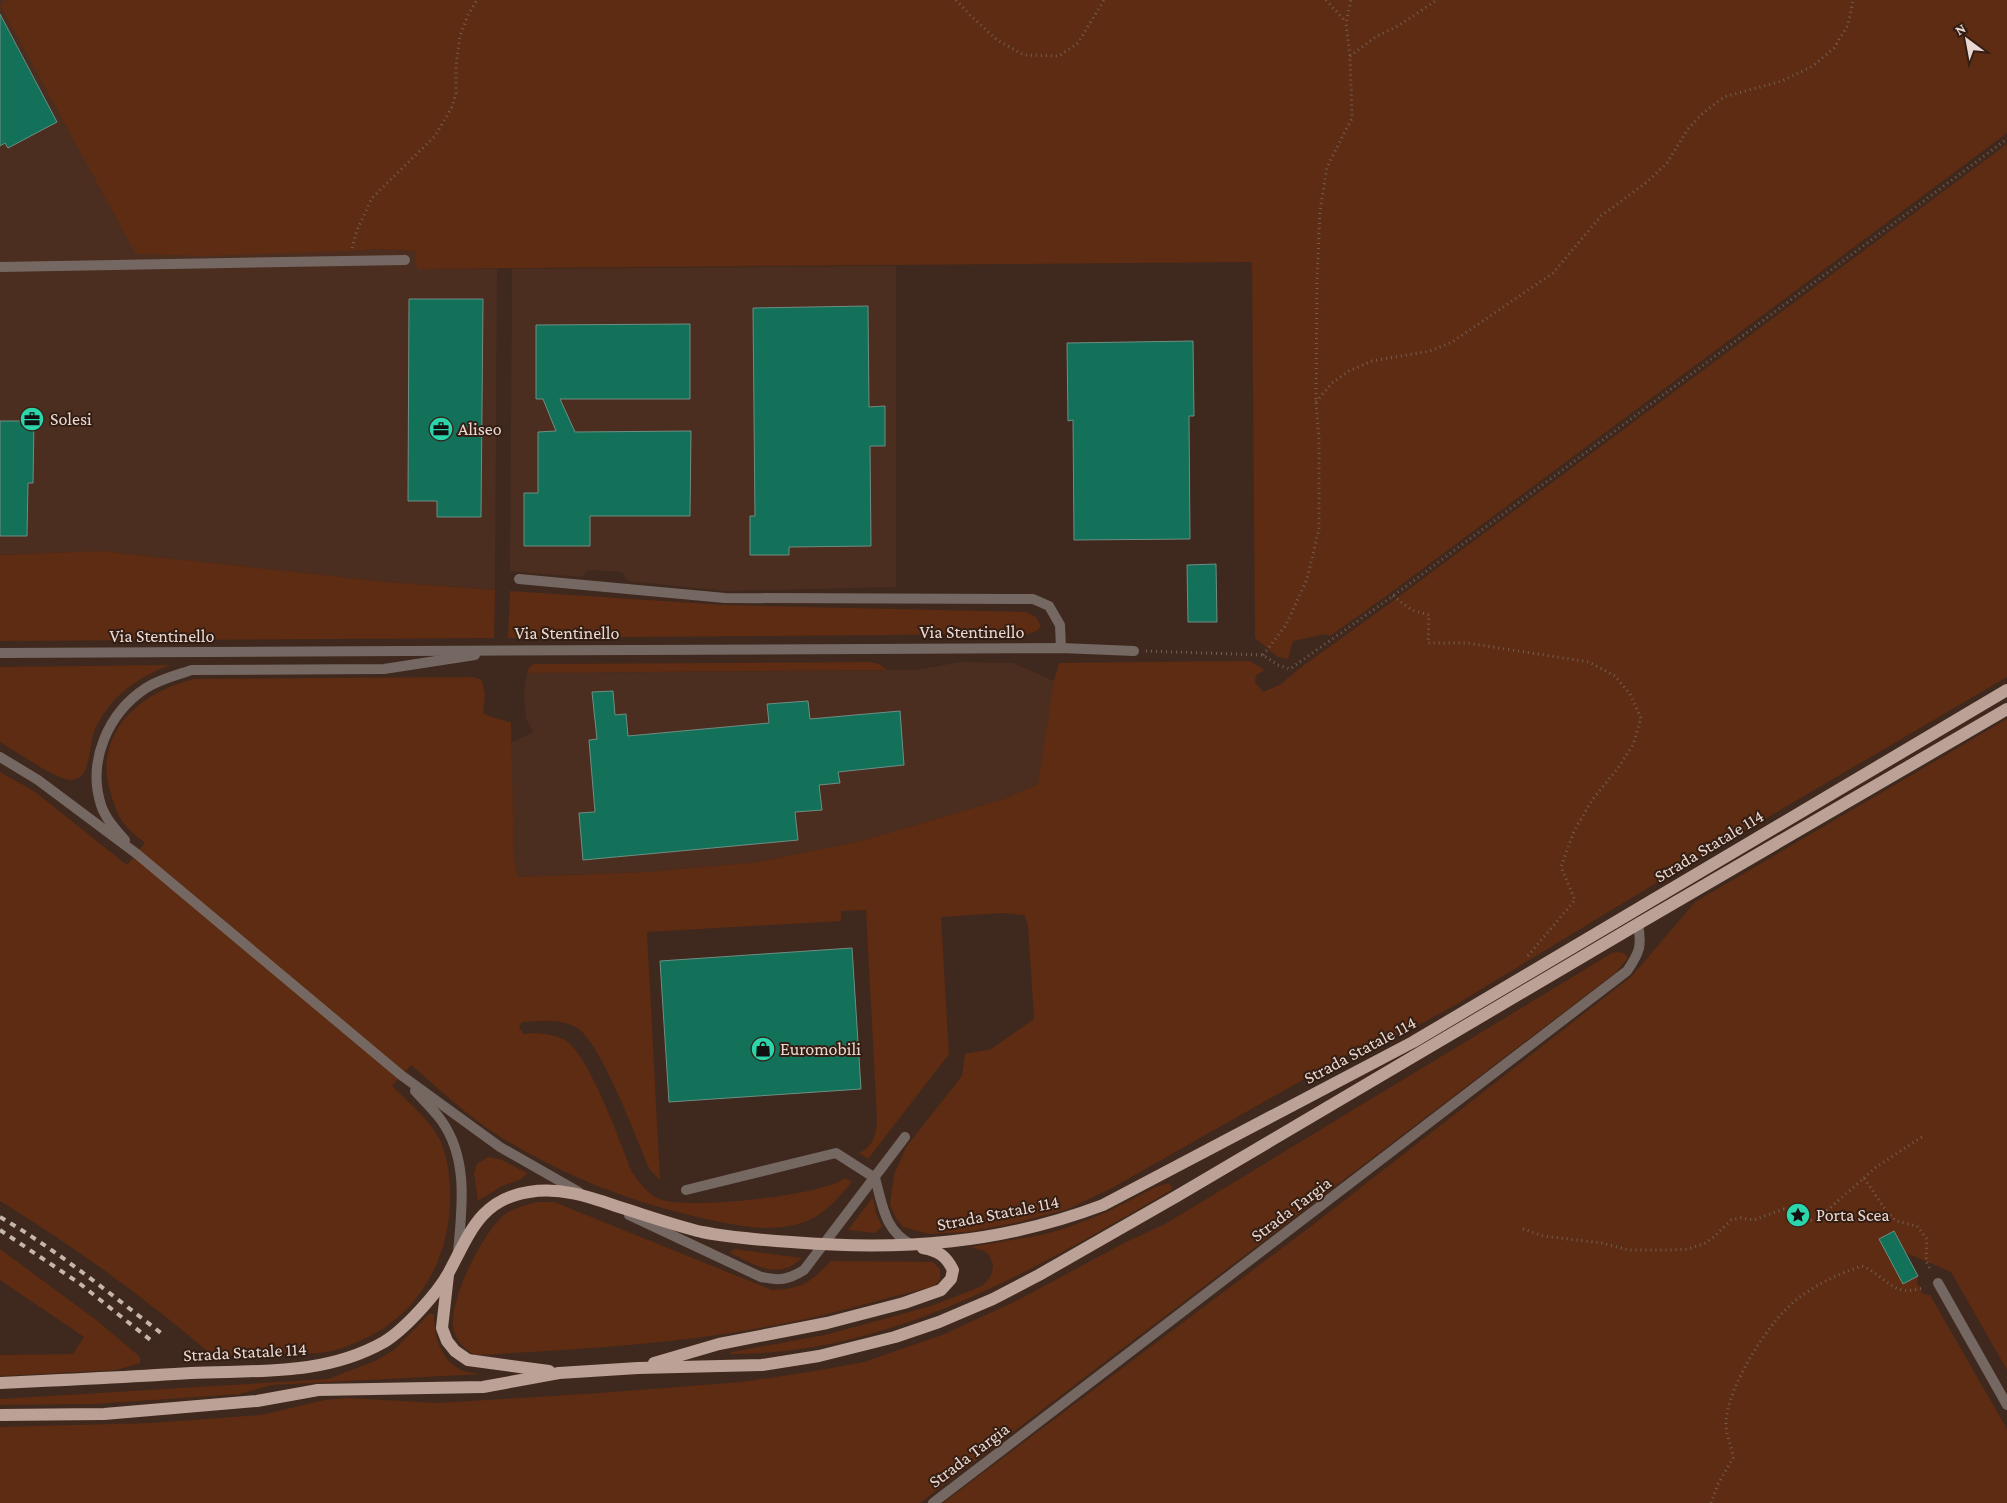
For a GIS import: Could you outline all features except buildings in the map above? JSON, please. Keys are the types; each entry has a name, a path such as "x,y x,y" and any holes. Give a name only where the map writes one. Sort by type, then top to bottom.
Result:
{"main road":[{"name":"Strada Statale 114","path":"0,1383 298,1370 359,1354 386,1341 401,1330 423,1306 448,1275 472,1227 485,1212 503,1200 524,1192 547,1189 582,1194 690,1229 724,1237 823,1245 913,1246 987,1237 1032,1229 1063,1220 1103,1205 1412,1042 2007,690"},
{"name":"Strada Statale 114","path":"0,1415 104,1414 257,1401 318,1390 484,1387 559,1373 638,1368 762,1365 819,1356 904,1334 939,1322 1039,1275 1177,1196 2007,709"},
{"path":"638,1368 719,1344 827,1322 904,1303 942,1290 951,1279 953,1270 946,1258 936,1250 913,1246"},
{"path":"448,1275 442,1328 447,1341 456,1351 468,1360 559,1373"}],"street":[{"path":"0,267 405,260"},
{"path":"519,579 725,598 1033,599 1049,606 1060,625 1061,648"},
{"name":"Via Stentinello","path":"0,653 1061,648 1134,651"},
{"path":"137,854 112,826 101,806 96,781 104,737 114,719 127,702 147,688 167,678 192,670 384,669 508,650"},
{"path":"0,757 38,780 137,854 402,1075 500,1148 582,1194"},
{"name":"Strada Targia","path":"933,1503 1627,971 1638,955 1641,943 1638,924"},
{"path":"402,1075 442,1121 454,1145 460,1169 462,1208 458,1254"},
{"path":"597,1200 717,1258 761,1277 777,1280 794,1276 804,1270 905,1137"},
{"path":"686,1190 836,1152 875,1178 890,1227 900,1239 913,1246"},
{"path":"1938,1283 2007,1405"}],"path":[{"path":"350,261 350,252 357,230 372,198 435,136 452,107 456,92 456,66 460,36 468,15 477,0"},
{"path":"956,0 970,16 997,40 1024,56 1059,56 1078,43 1104,0"},
{"path":"1326,0 1346,23"},
{"path":"1263,655 1286,624 1306,579 1319,529 1316,402 1317,279 1320,211 1328,167 1352,118 1350,56 1346,23 1351,0"},
{"path":"1350,56 1377,36 1398,26 1437,0"},
{"path":"1316,402 1332,383 1356,368 1372,362 1430,351 1452,342 1553,273 1601,216 1646,182 1667,163 1688,129 1703,113 1724,97 1782,81 1813,66 1834,48 1848,25 1853,0"},
{"path":"1134,651 1263,655 1278,665 1290,669 1393,596 2007,139"},
{"path":"1393,596 1412,610 1428,615 1428,642 1467,643 1589,662 1615,676 1630,694 1640,718 1633,744 1618,768 1592,800 1574,831 1561,867 1575,900 1527,955 1525,975"},
{"path":"1523,1229 1543,1236 1602,1243 1628,1250 1688,1249 1706,1242 1715,1236 1731,1220 1741,1218 1754,1220 1784,1209 1804,1220 1815,1222 1876,1167 1926,1135"},
{"path":"1710,1503 1718,1484 1733,1458 1726,1426 1728,1409 1737,1384 1762,1339 1794,1302 1840,1274 1862,1266 1875,1272 1885,1282 1900,1291 1920,1289 1938,1283 1926,1261 1927,1239 1917,1226 1896,1221 1887,1212 1864,1178"}],"shaded area":[{"path":"5,0 2007,0 2007,133 1330,636 1326,634 1293,641 1288,659 1278,657 1255,638 1252,262 417,269 415,251 377,249 207,256 136,254 0,5"},
{"path":"0,5 351,251 377,249 415,251 418,269 497,269 495,590 387,582 101,551 0,555"},
{"path":"2007,144 2007,677 1666,877 1452,1007 1415,1027 1345,1056 1112,1188 1068,1209 1015,1223 967,1232 928,1234 903,1227 890,1205 894,1175 906,1147 962,1076 965,1054 991,1049 1034,1019 1028,925 1024,915 1002,913 941,917 949,1054 868,1159 859,1153 871,1144 876,1131 877,1120 866,910 841,911 841,921 647,932 660,1180 650,1170 618,1093 597,1052 586,1037 577,1028 557,1021 522,1022 519,1027 524,1034 534,1033 556,1036 565,1040 575,1049 594,1081 632,1172 653,1196 662,1200 678,1202 727,1202 811,1190 845,1178 852,1182 826,1209 807,1221 795,1225 769,1228 731,1224 652,1205 573,1176 548,1164 487,1128 464,1111 411,1065 392,1086 424,1118 440,1140 446,1157 450,1188 449,1214 445,1238 438,1261 427,1283 413,1302 396,1319 375,1333 340,1349 318,1353 213,1356 110,1274 0,1201 0,772 34,791 127,865 145,843 125,825 116,810 107,772 108,752 115,734 125,718 156,693 195,679 473,677 482,680 485,695 483,713 511,723 514,860 518,877 646,872 758,862 861,841 1004,799 1038,784 1054,681 1059,663 1250,661 1265,670 1256,675 1255,682 1263,692 1281,684"},
{"path":"896,266 896,587 726,591 628,581 622,572 589,570 581,577 510,571 512,269"},
{"path":"101,551 387,582 495,590 494,638 0,641 0,555"},
{"path":"510,591 724,605 1026,612 1036,617 1041,626 1037,631 1027,634 508,638"},
{"path":"1250,661 1038,784 1004,799 861,841 758,862 646,872 518,877 514,860 511,743 533,732 526,719 524,692 527,673 916,670 960,662 1013,663 1054,681 1059,663"},
{"path":"869,662 879,664 888,670 527,673 533,664"},
{"path":"170,665 146,676 115,699 94,732 86,768 78,778 71,780 56,776 0,742 0,667"},
{"path":"2007,719 2007,1370 1951,1272 1906,1253 1918,1276 1917,1283 1923,1294 1930,1295 2007,1429 2007,1503 943,1503 1310,1227 1632,976 1695,902"},
{"path":"1612,953 1624,953 1628,958 1615,973 920,1503 0,1503 0,1427 151,1423 261,1415 325,1400 348,1398 439,1403 599,1393 741,1382 864,1362 942,1335 1016,1301 1126,1242 1165,1224"},
{"path":"488,1157 500,1159 527,1173 522,1179 502,1186 478,1201 474,1174 477,1164"},
{"path":"1169,1183 1172,1187 1171,1190 1068,1249 961,1302 906,1323 849,1340 791,1350 731,1354 731,1352 825,1335 931,1306 982,1286 989,1279 993,1264 989,1255 984,1251 971,1247 1041,1235 1066,1228 1105,1213 1156,1187"},
{"path":"873,1197 876,1213 882,1227 875,1233 848,1230"},
{"path":"536,1202 554,1202 772,1290 799,1286 818,1274 831,1261 933,1262 940,1269 940,1280 934,1286 847,1309 782,1324 725,1334 619,1346 476,1355 462,1346 454,1331 455,1304 468,1269 486,1236 504,1215 519,1207"},
{"path":"0,1249 95,1319 140,1357 140,1363 116,1370 0,1376 0,1355 73,1354 84,1337 0,1280"},
{"path":"734,1249 802,1258 784,1269 766,1269 730,1253"},
{"path":"430,1313 434,1315 434,1324 441,1350 451,1363 467,1372 482,1374 272,1385 240,1394 96,1404 0,1405 0,1399 328,1379 375,1361 394,1350"}],"railway":[{"path":"0,1217 62,1258 161,1333"},
{"path":"0,1230 79,1283 153,1342"}],"place":[{"name":"Solesi","path":"32,419"},
{"name":"Aliseo","path":"441,429"},
{"name":"Euromobili","path":"763,1049"},
{"name":"Porta Scea","path":"1798,1215"}]}
